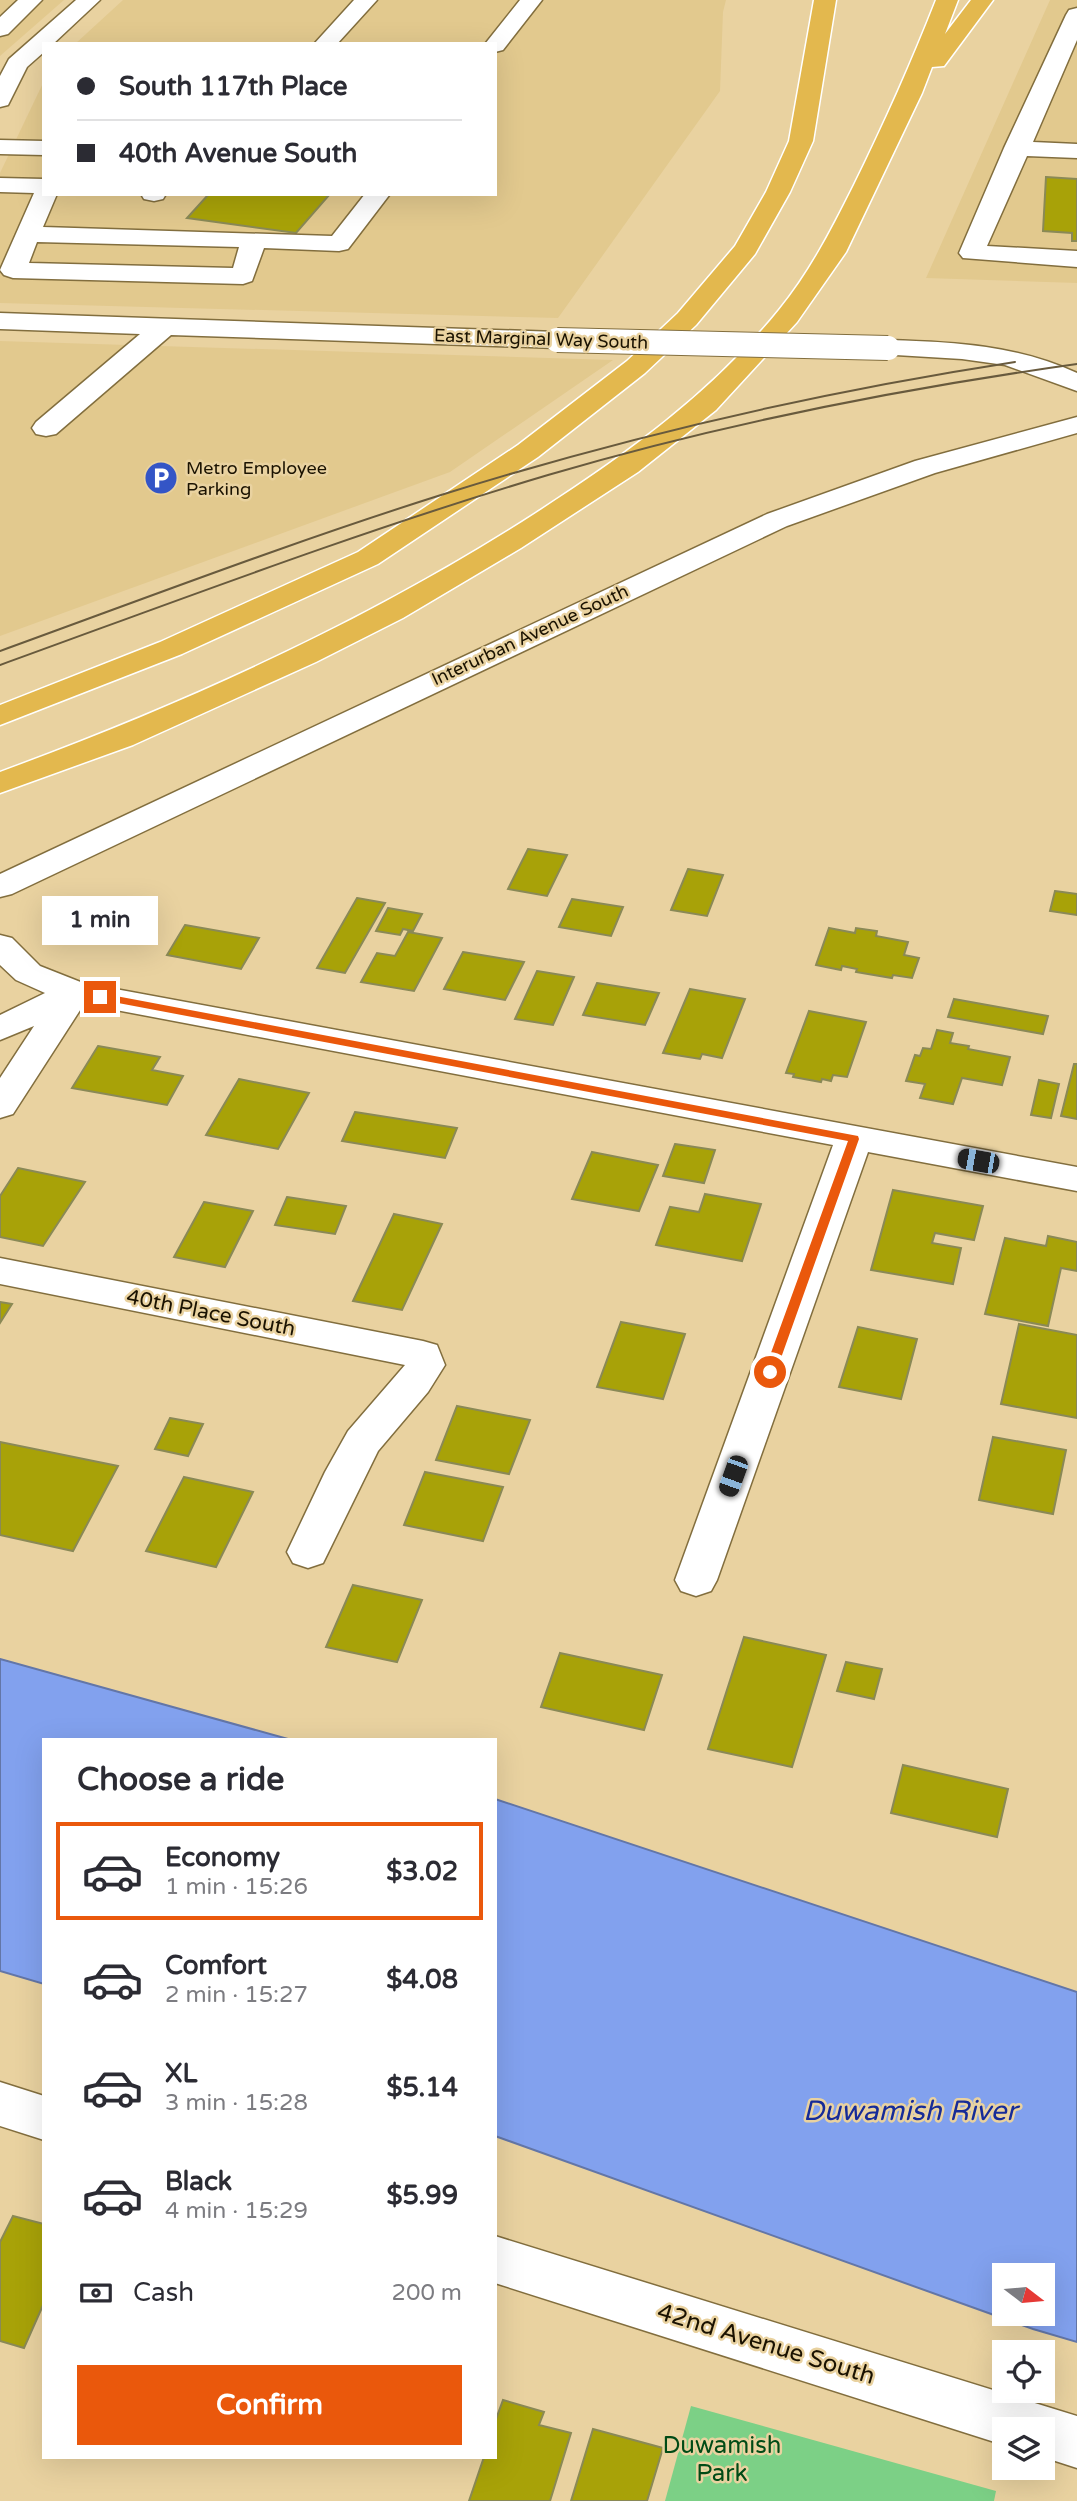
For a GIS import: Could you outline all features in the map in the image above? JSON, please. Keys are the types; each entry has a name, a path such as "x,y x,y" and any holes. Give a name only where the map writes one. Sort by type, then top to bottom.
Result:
{"highway":[{"path":"0,716 171,648 368,558 528,451 636,367 687,319 746,249 778,192 800,141 825,0"},
{"path":"0,783 122,738 306,656 428,591 628,467 706,404 789,316 833,252 911,93 947,0"},
{"path":"911,93 982,0"}],"street":[{"path":"3,23 27,0"},
{"path":"0,118 4,117 9,106 0,99 18,64 89,0"},
{"path":"327,42 366,0"},
{"path":"497,42 531,0"},
{"path":"1077,15 1016,148 972,253 1077,259"},
{"path":"0,42 37,46"},
{"path":"0,147 42,148"},
{"path":"1016,148 1077,151"},
{"path":"0,185 42,186"},
{"path":"44,196 13,270 243,276 254,240"},
{"path":"28,234 339,244 376,196"},
{"name":"East Marginal Way South","path":"0,321 994,353 1030,362 1071,378"},
{"path":"46,428 165,326"},
{"path":"1028,437 1050,420 1060,408 1071,378"},
{"name":"Interurban Avenue South","path":"0,887 777,520 905,472 1077,425"},
{"path":"0,945 28,973 74,992 1077,1179"},
{"path":"0,1030 74,992"},
{"path":"0,1106 74,992"},
{"path":"696,1580 854,1139"},
{"name":"40th Place South","path":"0,1271 423,1355 425,1365 419,1377 373,1427 349,1466 308,1552"},
{"path":"0,2104 42,2117"},
{"name":"42nd Avenue South","path":"497,2260 998,2417"},
{"path":"1055,2435 1077,2442"}],"shaded area":[{"path":"0,0 64,0 0,56"},
{"path":"123,0 726,0 723,12 720,91 558,318 0,303 0,173 42,85 42,196 497,196 497,42 77,42"},
{"path":"1050,0 1077,0 1077,283 926,278"},
{"path":"0,341 613,360 450,472 0,636"}],"green space":[{"name":"Duwamish Park","path":"691,2406 996,2491 994,2501 665,2501"}],"water":[{"path":"0,1659 284,1738 42,1738 42,1983 0,1971"},
{"name":"Duwamish River","path":"497,1800 1077,1992 1077,2342 1025,2326 1055,2326 1055,2263 992,2263 992,2314 497,2137"}],"building":[{"path":"1046,177 1077,179 1077,241 1072,241 1072,233 1043,231"},
{"path":"207,196 328,196 296,233 187,218"},
{"path":"528,849 567,855 547,896 508,889"},
{"path":"688,869 723,875 707,916 671,910"},
{"path":"1055,891 1077,894 1077,915 1050,911"},
{"path":"357,898 385,903 345,973 317,968"},
{"path":"572,899 623,907 611,936 559,927"},
{"path":"388,908 422,914 413,931 403,929 400,935 376,931"},
{"path":"185,925 259,938 241,969 167,955"},
{"path":"829,928 855,933 856,928 877,931 876,936 908,942 904,955 919,958 912,978 893,975 892,978 856,972 857,969 842,966 841,970 816,965"},
{"path":"408,932 442,938 414,991 361,982 377,953 395,956"},
{"path":"463,952 524,962 505,1000 444,989"},
{"path":"537,971 574,977 553,1025 515,1019"},
{"path":"597,983 659,993 645,1025 583,1015"},
{"path":"690,989 745,999 722,1058 702,1054 700,1059 663,1053"},
{"path":"954,999 1048,1016 1043,1034 948,1017"},
{"path":"809,1011 866,1022 847,1077 833,1075 831,1081 822,1079 821,1082 793,1077 794,1074 786,1073"},
{"path":"937,1030 953,1033 950,1043 1010,1057 1002,1085 962,1078 953,1104 920,1098 925,1084 906,1081 915,1055 920,1056 923,1048 931,1049"},
{"path":"98,1046 160,1057 152,1070 183,1076 167,1105 72,1088"},
{"path":"1074,1064 1077,1064 1077,1119 1061,1116"},
{"path":"239,1079 309,1093 278,1149 206,1135"},
{"path":"1039,1080 1059,1084 1051,1118 1031,1115"},
{"path":"355,1112 457,1128 445,1158 342,1141"},
{"path":"675,1144 715,1150 704,1183 663,1176"},
{"path":"592,1152 658,1165 639,1211 572,1199"},
{"path":"18,1168 85,1182 43,1246 0,1237 0,1196"},
{"path":"893,1190 983,1206 974,1240 935,1233 932,1243 961,1248 953,1284 871,1270"},
{"path":"705,1194 761,1204 742,1261 656,1245 670,1207 699,1212"},
{"path":"287,1197 346,1206 335,1234 275,1225"},
{"path":"204,1202 253,1211 225,1267 174,1257"},
{"path":"394,1214 442,1224 402,1310 353,1301"},
{"path":"1048,1236 1077,1242 1077,1271 1061,1268 1048,1326 985,1314 1005,1238 1046,1246"},
{"path":"0,1302 12,1304 0,1323"},
{"path":"621,1322 685,1334 663,1399 597,1387"},
{"path":"1019,1324 1077,1335 1077,1418 1001,1404"},
{"path":"858,1327 917,1339 901,1399 839,1387"},
{"path":"457,1406 530,1420 509,1474 436,1460"},
{"path":"170,1418 203,1424 188,1456 155,1449"},
{"path":"993,1437 1066,1450 1053,1514 979,1500"},
{"path":"0,1442 118,1466 73,1551 0,1535"},
{"path":"425,1472 503,1487 483,1541 404,1525"},
{"path":"184,1477 253,1492 216,1567 146,1551"},
{"path":"353,1585 422,1600 397,1662 326,1647"},
{"path":"744,1637 826,1655 792,1767 708,1749"},
{"path":"560,1653 662,1675 644,1730 541,1707"},
{"path":"846,1662 882,1669 874,1699 837,1691"},
{"path":"903,1765 1008,1789 997,1837 891,1813"},
{"path":"13,2216 42,2223 42,2308 24,2348 0,2341 0,2242"},
{"path":"503,2400 544,2412 539,2425 571,2433 550,2501 469,2501 483,2459 497,2459 497,2416"},
{"path":"593,2429 663,2448 647,2501 571,2501"}],"tram line":[{"path":"0,651 330,532 512,474 725,418 869,387 1015,362"},
{"path":"0,665 341,542 548,475 678,440 810,410 1077,364"}],"place":[{"name":"Metro Employee Parking","path":"161,478"}],"route":[{"path":"100,997 854,1139 770,1372"}]}
